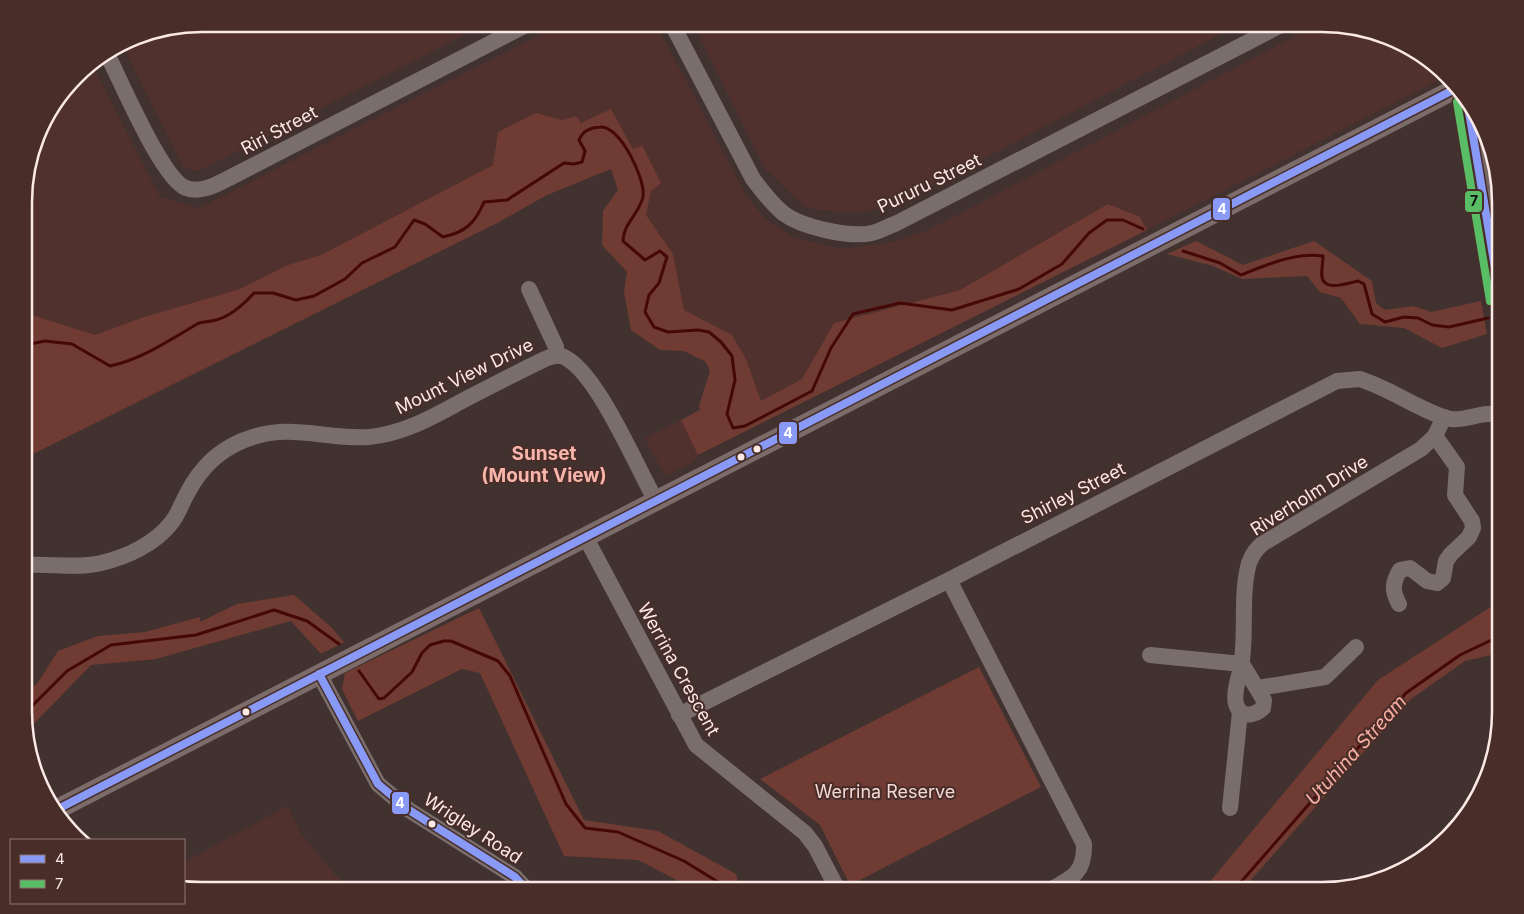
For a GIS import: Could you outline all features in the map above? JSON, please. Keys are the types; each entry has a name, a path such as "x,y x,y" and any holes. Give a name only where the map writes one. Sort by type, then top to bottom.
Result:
{"highway":[{"path":"1471,122 1491,235"}],"main road":[{"path":"62,807 586,538 655,499 1450,91"}],"street":[{"name":"Riri Street","path":"110,60 165,168 179,184 187,188 203,189 233,176 512,32"},
{"name":"Pururu Street","path":"676,32 753,179 768,199 785,215 802,222 845,233 871,233 897,223 1267,32"},
{"path":"529,289 556,347 557,355"},
{"name":"Mount View Drive","path":"32,564 98,564 129,554 158,536 170,524 201,471 225,450 242,441 280,431 369,437 393,432 416,425 557,355 564,357 575,366 597,393 613,417 655,499"},
{"name":"Shirley Street","path":"679,715 949,580 1337,380 1360,380 1373,384 1444,417 1468,418 1491,413"},
{"name":"Riverholm Drive","path":"1230,808 1240,712 1236,703 1242,664 1248,571 1251,559 1259,547 1421,450 1435,436 1444,417"},
{"path":"1400,604 1394,594 1393,580 1400,570 1410,568 1427,581 1436,583 1443,578 1446,562 1451,554 1469,537 1473,528 1472,521 1454,495 1457,467 1435,436"},
{"name":"Werrina Crescent","path":"586,538 679,715 701,750 805,833 815,846 834,881"},
{"path":"949,580 1084,844 1085,858 1079,871 1066,881"},
{"path":"1258,688 1325,677 1356,647"},
{"path":"1150,655 1242,664 1264,700 1263,708 1257,714 1247,715 1240,712"},
{"name":"Wrigley Road","path":"319,674 378,784 409,810 515,877 519,882"}],"shaded area":[{"path":"202,32 470,32 198,171 184,168 125,51 137,45 158,38"},
{"path":"545,32 660,32 746,195 765,219 795,238 839,249 885,244 929,230 1303,32 1344,34 1366,38 1387,45 1407,55 1439,80 1147,230 1140,217 1108,204 960,290 834,323 802,379 761,401 746,359 732,335 684,310 673,254 646,215 651,191 642,145 633,149 581,124 576,116 562,120 536,113 498,132 493,165 321,255 288,265 240,289 144,317 95,335 32,315 32,202 38,158 45,137 55,117 82,82 95,71 160,197 199,208"},
{"path":"697,32 1225,32 897,204 869,211 845,213 807,208 765,169"},
{"path":"681,420 698,455 694,462 665,476 645,438"},
{"path":"288,806 302,835 336,876 345,882 185,880 185,861"}],"green space":[{"path":"611,109 633,149 642,145 661,183 651,191 646,215 673,254 684,310 732,335 746,359 761,401 802,379 834,323 960,290 1108,204 1140,217 1147,230 698,455 681,420 700,410 699,406 710,371 706,362 684,351 660,350 631,330 624,292 627,272 602,245 603,211 618,190 611,169 547,195 499,222 32,455 32,315 95,335 144,317 240,289 288,265 321,255 493,165 498,132 536,113 562,120 576,116 581,123"},
{"path":"1196,241 1243,265 1314,241 1372,281 1376,303 1385,310 1413,306 1431,312 1481,301 1487,334 1442,348 1404,328 1360,324 1341,298 1320,292 1307,276 1242,279 1213,266 1167,254"},
{"path":"294,595 331,627 344,642 321,654 291,621 156,659 91,665 33,725 32,687 37,684 58,651 98,636 145,632 200,617 200,622 237,604"},
{"path":"1491,607 1491,655 1465,661 1411,699 1250,881 1210,881 1378,680"},
{"path":"479,608 584,820 658,831 736,874 738,882 680,882 638,860 564,856 480,673 462,669 358,721 342,689 345,673"},
{"name":"Werrina Reserve","path":"979,667 1041,787 857,881 848,881 820,825 760,779"}],"waterway":[{"path":"32,344 45,341 72,344 110,366 144,354 197,324 227,316 254,293 273,293 296,300 314,296 345,279 362,263 395,247 414,220 425,224 443,237 451,235 469,225 477,216 484,202 507,200 564,163 574,164 582,162 585,151 579,140 582,134 587,130 600,127 607,128 623,143 636,166 643,189 641,203 628,224 623,241 645,260 660,251 667,257 659,283 649,295 645,312 654,327 668,332 698,330 709,332 721,342 732,356 735,380 727,414 733,428 745,426 812,391 831,348 853,314 900,303 952,310 1019,289 1062,264 1089,233 1107,220 1123,220 1143,229"},
{"path":"1183,251 1220,263 1241,275 1291,258 1312,255 1323,256 1322,277 1324,282 1332,285 1343,285 1358,281 1364,284 1372,314 1385,322 1404,317 1418,318 1432,325 1449,327 1488,318"},
{"path":"32,706 67,671 111,645 196,635 274,610 307,621 339,644"},
{"name":"Utuhina Stream","path":"1242,881 1406,693 1460,655 1491,640"},
{"path":"359,671 379,699 384,698 412,672 422,653 430,645 451,641 498,661 510,676 566,804 585,828 618,832 684,861 717,882"}],"transit line":[{"name":"4","path":"62,807 1450,91"},
{"name":"7","path":"1457,102 1490,301"},
{"name":"4","path":"1470,121 1491,244"},
{"name":"4","path":"319,674 378,784 409,810 515,877 519,882"}],"district":[{"name":"Sunset (Mount View)","path":"544,464"}]}
